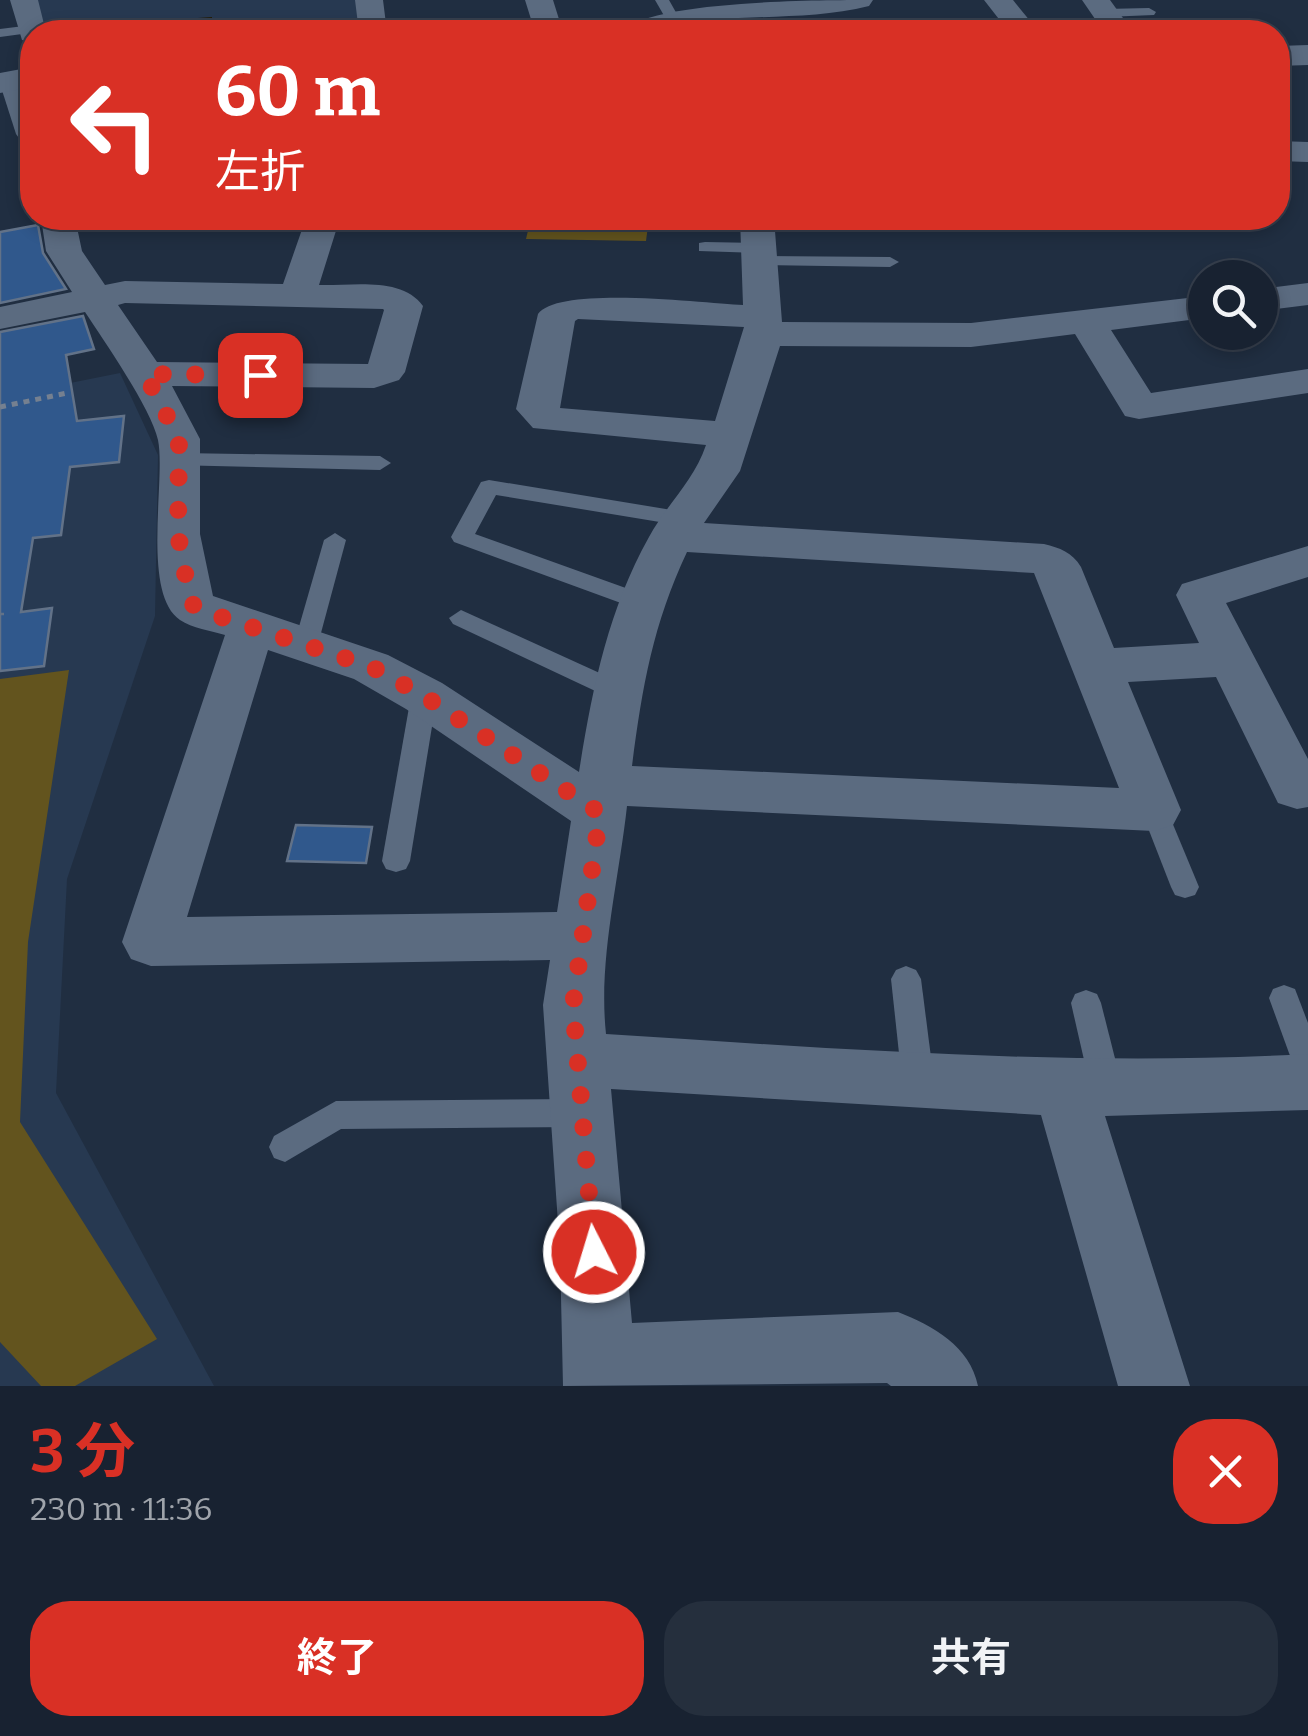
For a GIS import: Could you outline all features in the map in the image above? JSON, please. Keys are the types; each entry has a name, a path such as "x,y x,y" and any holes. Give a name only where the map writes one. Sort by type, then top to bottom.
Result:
{"street":[{"path":"666,8 819,8 859,0"},
{"path":"998,0 1014,20"},
{"path":"60,230 64,252 145,374 179,439 178,534 190,601 197,609 372,667 602,799 1154,810 1058,568 1044,559 678,528"},
{"path":"298,294 320,230"},
{"path":"759,242 764,325 719,470 678,528 640,602 617,691 582,936 573,1005 594,1252 599,1373 898,1347 940,1379 942,1386"},
{"path":"0,318 125,292 392,298 404,306 385,372 374,376 145,374"},
{"path":"1278,298 1308,294"},
{"path":"730,435 548,419 537,409 557,314 575,308 764,325 971,335 1188,310"},
{"path":"1088,324 1139,407 1308,381"},
{"path":"1308,561 1198,595 1296,790 1308,787"},
{"path":"251,628 151,942 582,936"},
{"path":"1096,666 1230,659"},
{"path":"580,1086 918,1081 1240,1087 1308,1082"},
{"path":"1085,1086 1154,1386"}],"lane":[{"path":"1106,15 1149,12"},
{"path":"705,247 759,242 890,262"},
{"path":"180,460 380,463"},
{"path":"640,602 462,537 488,487 678,528"},
{"path":"306,644 336,540"},
{"path":"461,618 617,691"},
{"path":"396,861 424,696"},
{"path":"1154,810 1185,887"},
{"path":"906,979 918,1081"},
{"path":"1284,998 1308,1065"},
{"path":"1085,1086 1086,1004"},
{"path":"285,1147 336,1114 580,1086"}],"path":[{"path":"0,407 66,393"}],"shaded area":[{"path":"35,0 357,0 359,20 39,20"},
{"path":"212,17 212,20 170,20"},
{"path":"528,230 647,230 646,241 526,239"},
{"path":"120,373 158,455 155,616 67,879 56,1093 214,1386 0,1386 0,397"},
{"path":"69,670 28,942 20,1122 157,1339 75,1386 41,1386 0,1342 0,679"}],"building":[{"path":"39,230 43,253 66,289 0,303 0,232"},
{"path":"83,316 94,349 66,355 77,421 124,416 119,462 70,467 61,535 33,538 21,612 52,608 44,666 0,671 0,332"},
{"path":"296,825 372,827 366,863 287,861"}],"route":[{"path":"260,375 145,374 179,439 178,534 190,601 197,609 372,667 424,696 600,813 573,1005 594,1252"}]}
